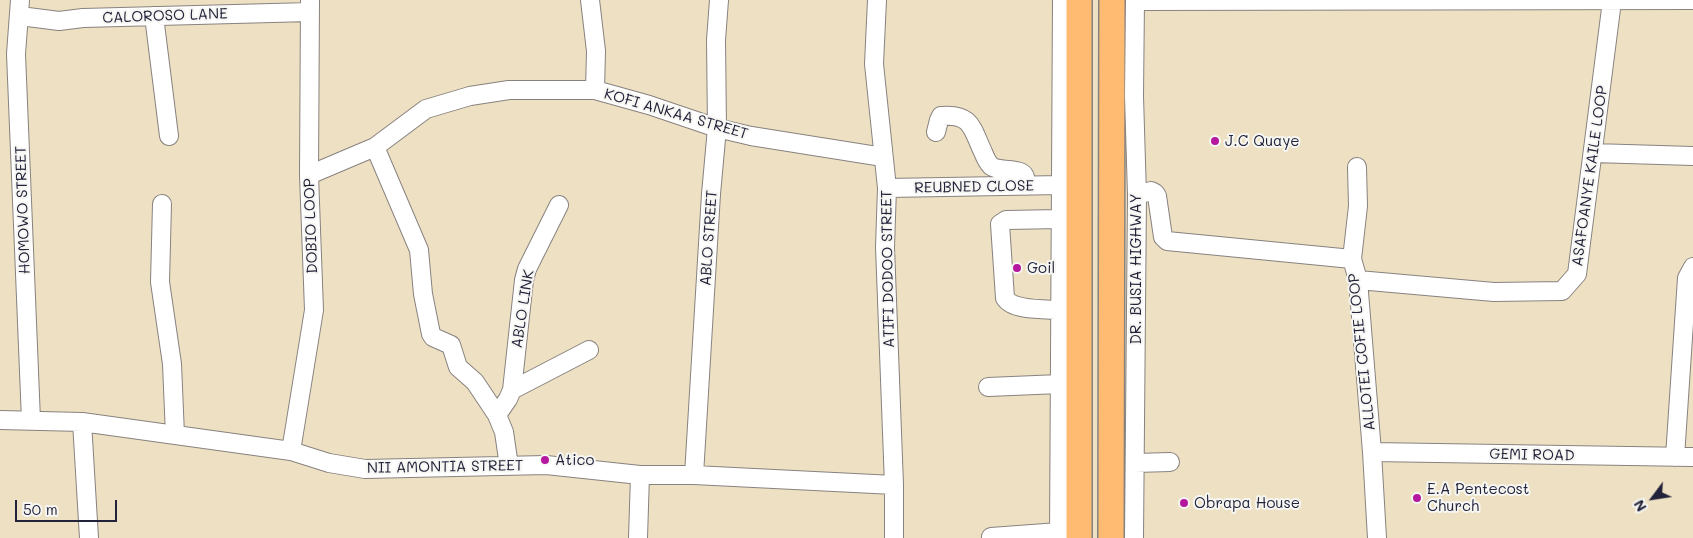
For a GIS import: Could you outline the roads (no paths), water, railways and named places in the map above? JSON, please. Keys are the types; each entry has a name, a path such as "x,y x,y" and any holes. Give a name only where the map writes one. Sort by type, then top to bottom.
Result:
{"highway":[{"path":"1066,536 1079,0"},
{"name":"DR. BUSIA HIGHWAY","path":"1111,538 1127,0"}],"street":[{"path":"590,0 596,51 595,90"},
{"name":"ABLO STREET","path":"694,475 711,194 717,128 716,40 719,0"},
{"name":"ATIFI DODOO STREET","path":"877,0 874,64 887,188 885,247 894,485 894,538"},
{"path":"990,537 1066,536 1060,384 1062,0"},
{"path":"1127,0 1693,0"},
{"name":"DR. BUSIA HIGHWAY","path":"1127,0 1134,96 1136,195 1134,538"},
{"name":"ASAFOANYE KAILE LOOP","path":"1358,280 1494,292 1562,292 1576,274 1612,1"},
{"name":"CALOROSO LANE","path":"20,8 59,21 83,18 154,16 310,6"},
{"name":"DOBIO LOOP","path":"291,451 314,310 309,175 310,6"},
{"name":"HOMOWO STREET","path":"20,8 8,54 31,420"},
{"path":"154,16 169,136"},
{"name":"KOFI ANKAA STREET","path":"309,175 375,147 426,109 470,96 509,90 595,90 649,105 717,128 750,136 883,156"},
{"path":"936,132 941,116 954,115 964,119 970,125 989,164 995,169 1021,172 1025,176 1026,186"},
{"path":"375,147 419,250 423,294 430,334 451,345 458,367 475,382 497,415 504,432 509,466"},
{"path":"1593,153 1693,156"},
{"name":"ALLOTEI COFIE LOOP","path":"1357,167 1358,206 1352,259 1358,280 1377,538"},
{"name":"REUBNED CLOSE","path":"887,188 1061,186"},
{"path":"1136,195 1151,191 1155,193 1164,237 1167,241 1352,259"},
{"path":"162,204 160,282 172,364 175,435"},
{"name":"ABLO LINK","path":"497,415 512,390 526,274 559,205"},
{"path":"1060,220 1006,220 1000,224 1005,298 1008,303 1015,306 1060,310"},
{"path":"1675,457 1686,278 1693,267"},
{"path":"512,390 589,350"},
{"path":"988,387 1060,384"},
{"name":"NII AMONTIA STREET","path":"0,420 82,422 291,451 328,463 365,469 546,465 640,475 694,475 894,485"},
{"path":"82,422 89,538"},
{"name":"GEMI ROAD","path":"1372,452 1693,457"},
{"path":"1134,463 1170,462"},
{"path":"638,538 640,475"}],"place":[{"name":"J.C Quaye","path":"1215,141"},
{"name":"Goil","path":"1017,268"},
{"name":"Atico","path":"545,460"},
{"name":"E.A Pentecost Church","path":"1417,498"},
{"name":"Obrapa House","path":"1184,503"}]}
